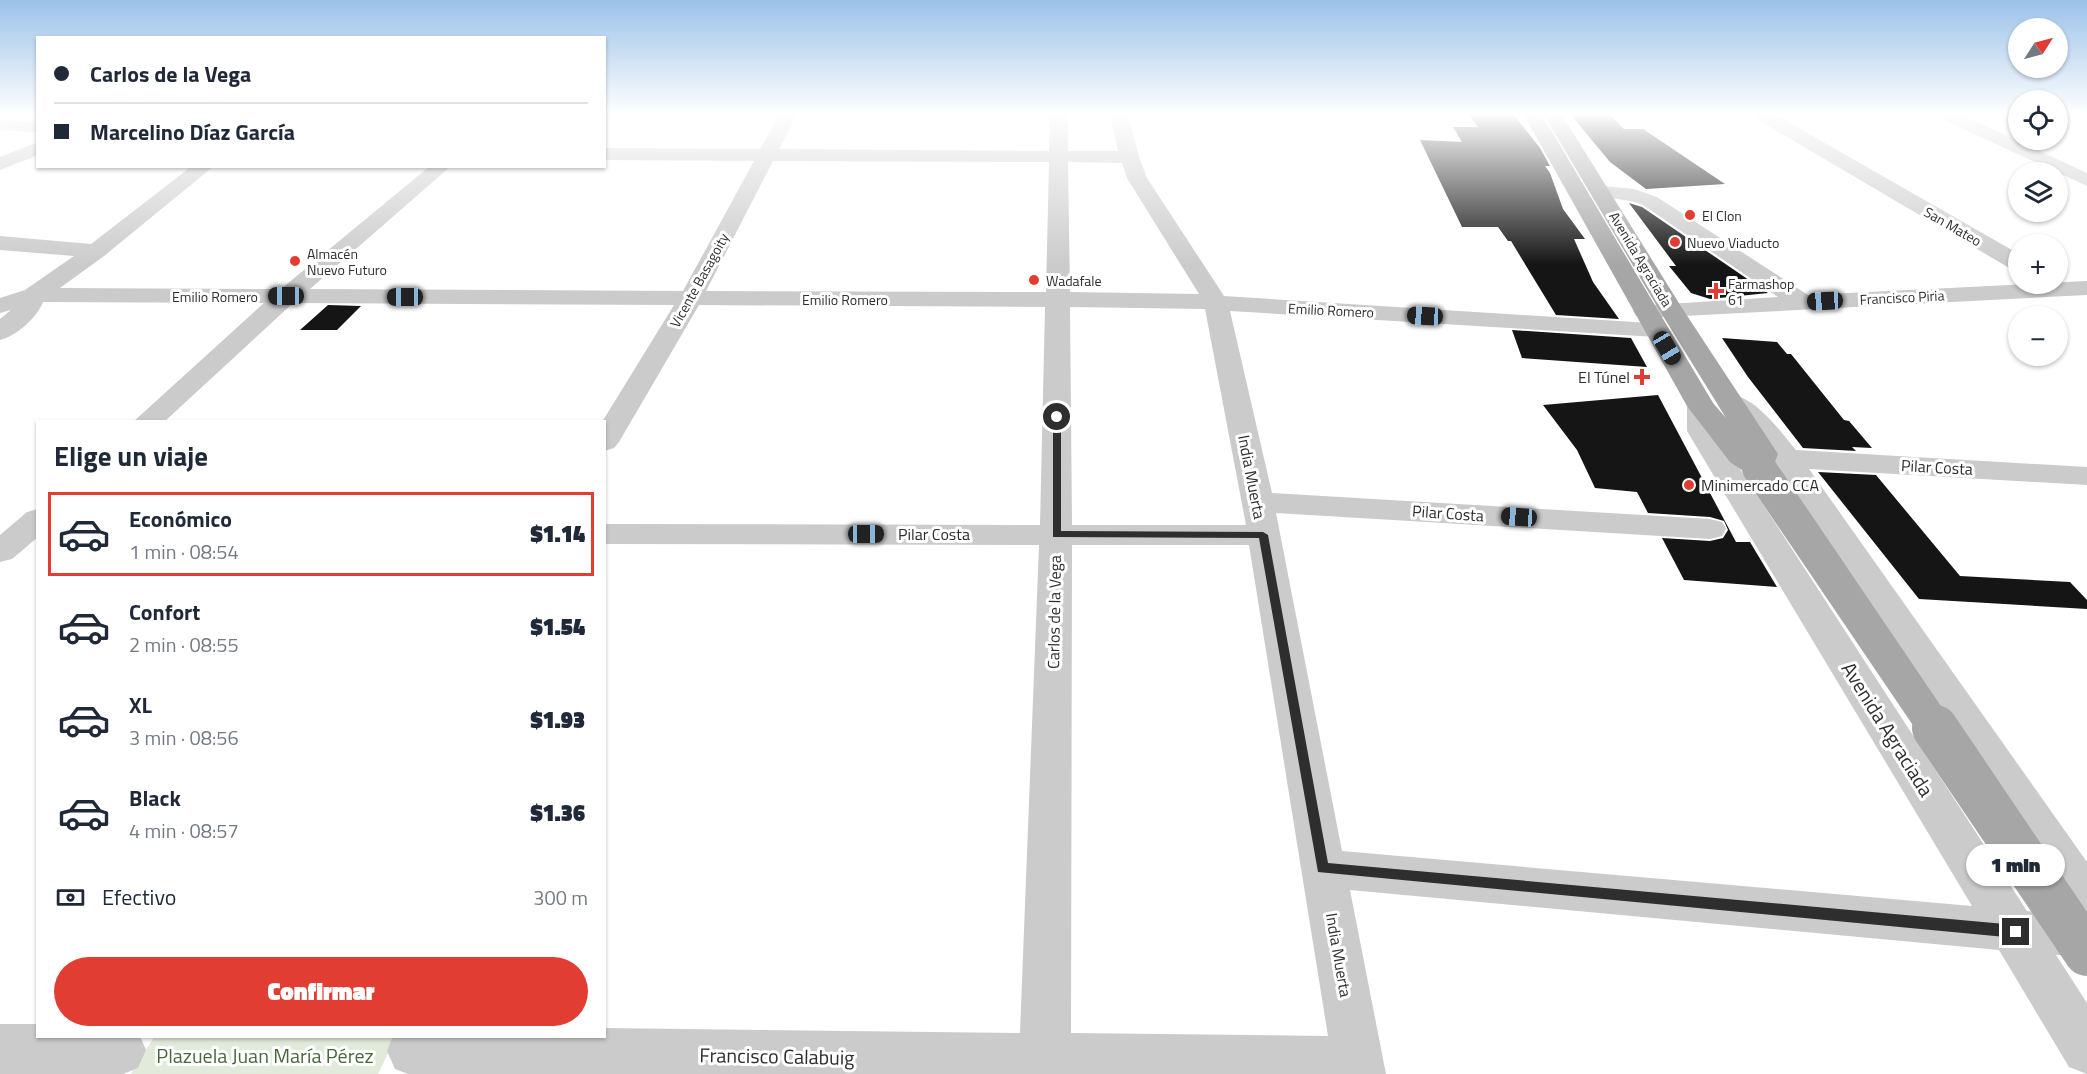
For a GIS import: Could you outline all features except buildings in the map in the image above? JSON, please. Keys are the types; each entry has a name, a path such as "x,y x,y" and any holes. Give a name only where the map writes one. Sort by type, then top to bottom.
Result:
{"main road":[{"name":"Avenida Agraciada","path":"1562,165 1650,320 1716,403"},
{"name":"Avenida Agraciada","path":"1585,165 1670,308 1716,403"},
{"name":"Avenida Agraciada","path":"1773,464 2087,953"}],"street":[{"name":"Vicente Basagoity","path":"606,439 690,299 762,165"},
{"name":"Carlos de la Vega","path":"1045,1067 1056,534 1059,165"},
{"name":"India Muerta","path":"1132,165 1137,178 1216,302 1258,502 1359,1068"},
{"name":"San Mateo","path":"1849,165 2008,258"},
{"path":"2055,165 2087,180"},
{"path":"0,306 33,295 96,251 203,168"},
{"path":"149,420 286,296 440,168"},
{"path":"1602,192 1634,195 1650,201 1802,302"},
{"path":"0,243 96,251"},
{"name":"Francisco Piria","path":"2068,287 2087,288"},
{"name":"Francisco Piria","path":"1650,320 1670,308 2008,289"},
{"name":"Emilio Romero","path":"33,295 1188,300 1650,320"},
{"path":"0,332 28,309 33,295"},
{"name":"Avenida Agraciada","path":"2087,899 1773,464 1762,427 1716,403 1702,431 1714,452 2087,1049"},
{"name":"Pilar Costa","path":"1773,464 2087,476"},
{"name":"Pilar Costa","path":"1258,502 1710,529"},
{"name":"Pilar Costa","path":"606,534 1263,535"},
{"path":"1323,868 2016,932 2085,936 2087,929"},
{"path":"2016,932 2031,904 2087,907"},
{"path":"0,1048 118,1053"},
{"name":"Francisco Calabuig","path":"412,1054 1045,1067 1359,1068"}],"green space":[{"name":"Plazuela Juan María Pérez","path":"153,1038 396,1038 378,1074 131,1074"}],"place":[{"name":"El Clon","path":"1690,215"},
{"name":"Nuevo Viaducto","path":"1675,242"},
{"name":"Almacén Nuevo Futuro","path":"295,261"},
{"name":"Wadafale","path":"1034,280"},
{"name":"Farmashop 61","path":"1716,291"},
{"name":"El Túnel","path":"1642,377"},
{"name":"Minimercado CCA","path":"1689,485"}],"route":[{"path":"1057,417 1056,534 1263,535 1323,868 2016,932"}]}
